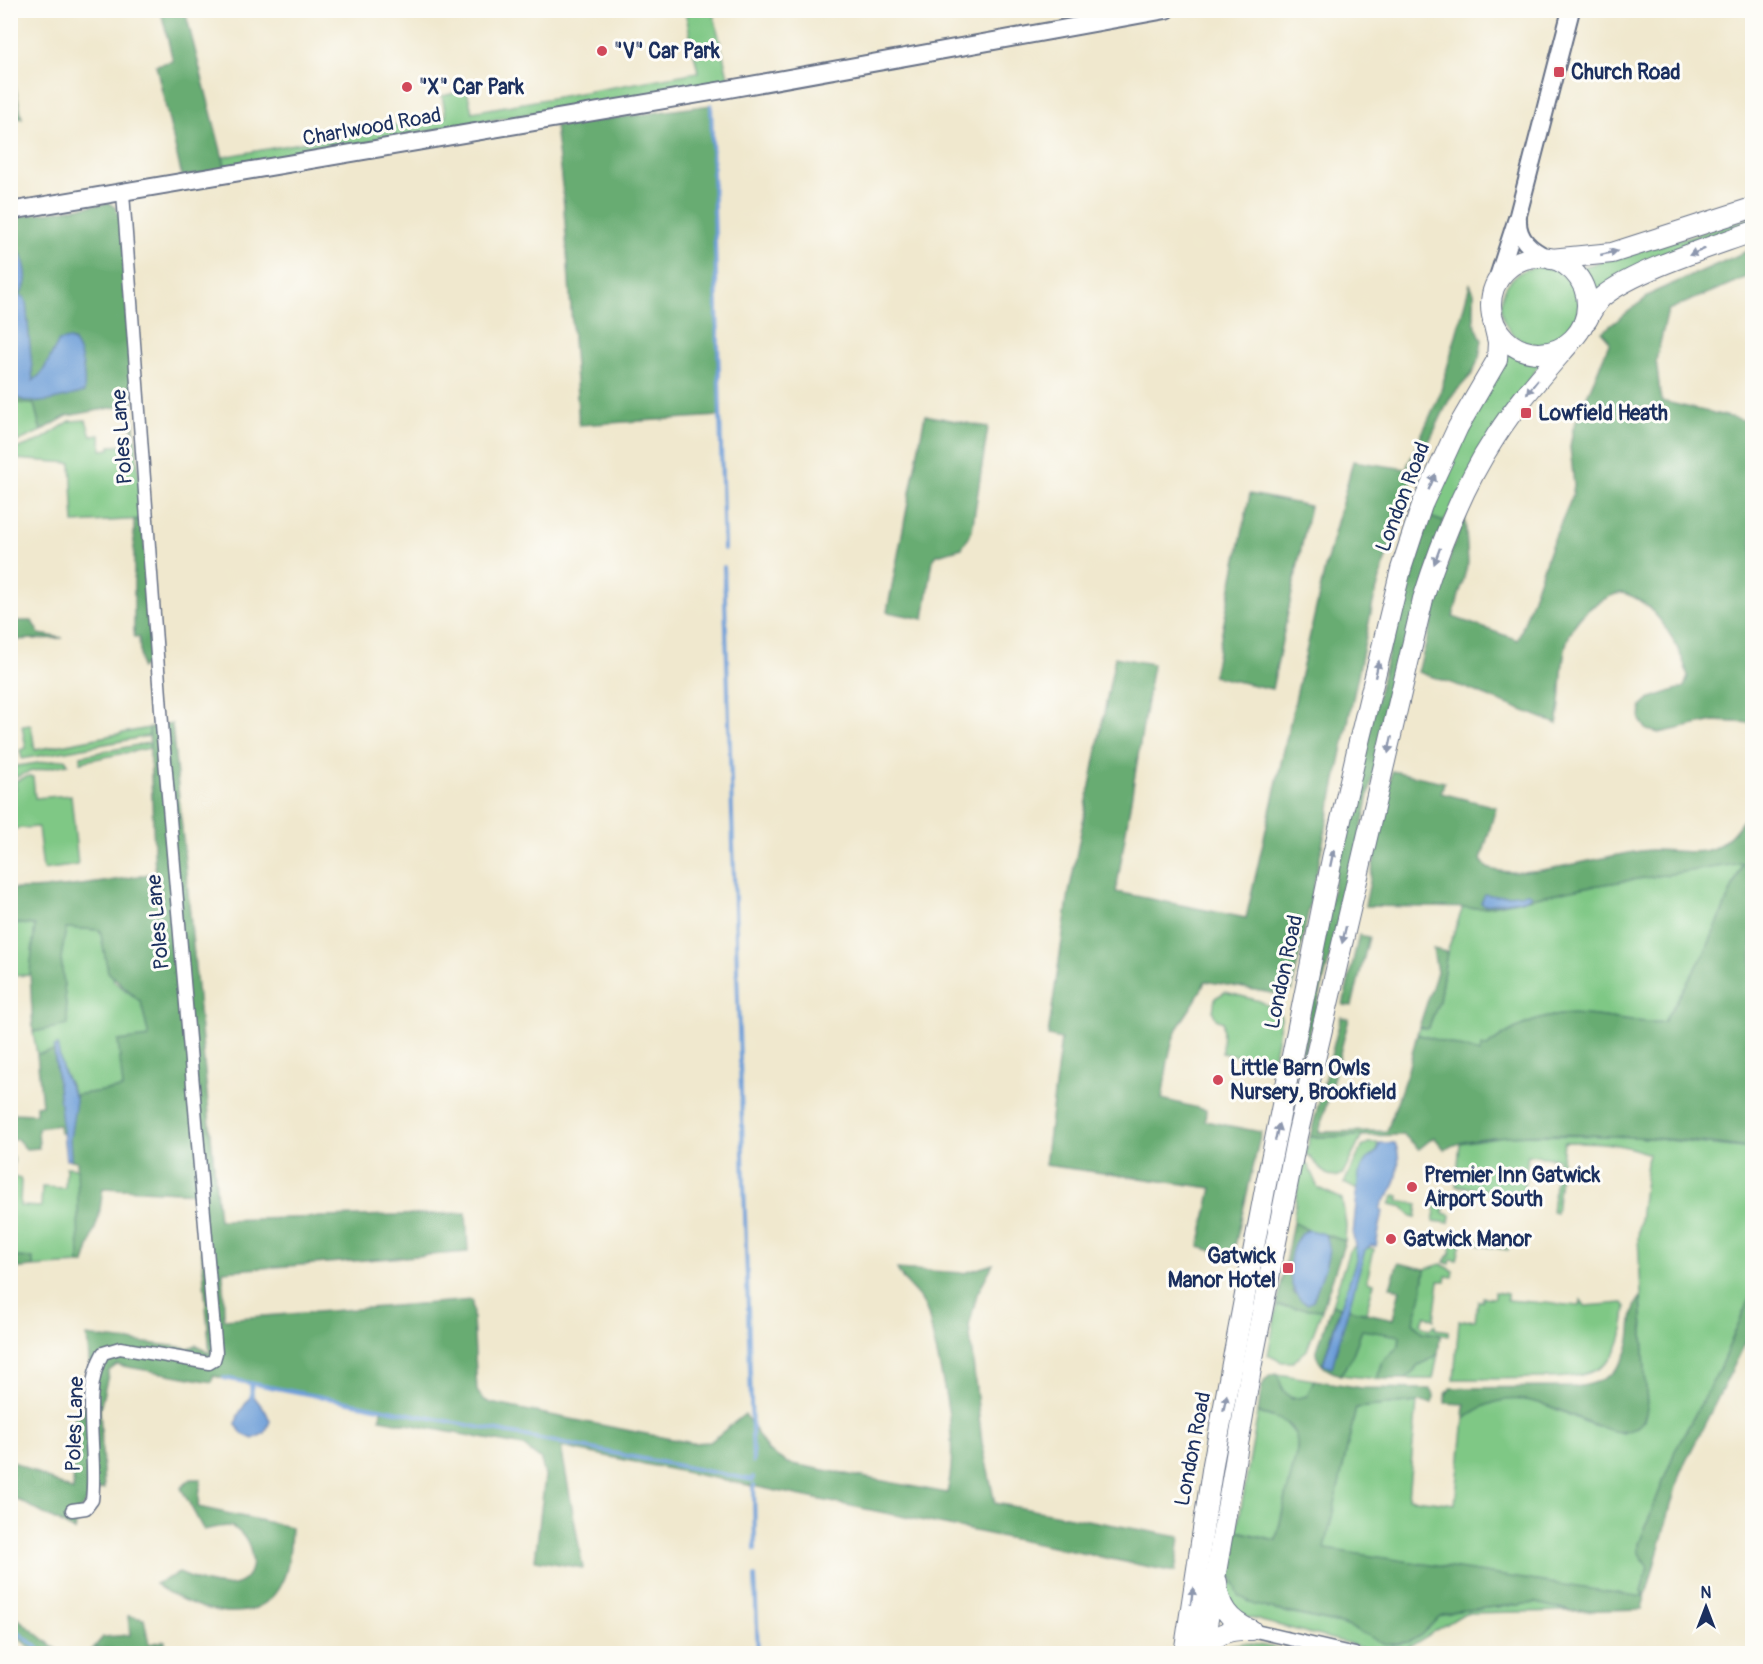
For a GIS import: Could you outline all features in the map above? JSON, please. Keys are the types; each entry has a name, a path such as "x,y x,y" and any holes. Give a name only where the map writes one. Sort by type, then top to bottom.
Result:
{"main road":[{"path":"1752,208 1612,253 1517,261 1506,267 1497,280 1491,303 1493,321 1511,342 1528,351 1552,350 1570,343 1599,301 1625,283 1752,232"},
{"path":"1550,259 1574,275 1583,289 1588,303 1585,324"},
{"name":"London Road","path":"1184,1653 1213,1464 1295,1039 1348,791 1406,551 1442,458 1497,360 1498,342 1493,321"},
{"name":"London Road","path":"1202,1653 1220,1541 1297,1136 1423,599 1450,524 1481,459 1523,398 1570,343"},
{"path":"1220,1541 1217,1582 1220,1601 1232,1619 1251,1630"},
{"path":"1202,1653 1220,1634 1235,1629 1251,1630"}],"street":[{"name":"Charlwood Road","path":"10,211 1166,10"},
{"path":"1497,280 1518,215 1571,10"},
{"name":"Poles Lane","path":"72,1510 86,1508 92,1500 93,1393 97,1365 103,1353 120,1348 209,1363 214,1360 216,1353 165,760 123,193"},
{"path":"1518,215 1518,228 1522,239 1532,249 1550,259"},
{"path":"1251,1630 1355,1653"}],"green space":[{"path":"1069,10 1119,11 1071,19"},
{"path":"161,11 185,11 226,170 182,177 156,65 173,61"},
{"path":"685,11 713,11 729,81 456,126 226,170 223,157 446,116 442,96 467,90 472,112 698,72"},
{"path":"11,68 22,118 10,120"},
{"path":"711,105 719,416 579,425 563,194 555,126"},
{"path":"109,203 116,208 122,222 133,404 67,416 41,431 34,404 16,403 11,400 10,327 16,375 14,390 21,400 54,399 70,393 84,384 83,367 73,340 59,341 42,373 33,382 26,302 18,296 11,301 11,253 12,279 19,293 25,287 25,269 23,257 11,245 11,218"},
{"path":"1752,218 1752,226 1595,293 1579,268"},
{"path":"1752,249 1752,275 1668,310 1656,360 1661,401 1752,422 1752,723 1714,721 1659,733 1647,730 1640,720 1641,707 1651,698 1684,687 1688,676 1679,651 1655,614 1634,597 1622,593 1596,604 1572,629 1563,658 1557,724 1466,688 1418,672 1453,546 1465,516 1468,563 1453,617 1518,640 1551,546 1572,497 1574,485 1570,447 1573,429 1609,344 1609,340 1602,332 1654,292"},
{"path":"1540,267 1555,270 1567,279 1576,291 1579,306 1576,321 1567,333 1555,342 1540,345 1525,342 1513,333 1504,321 1501,306 1504,291 1513,279 1525,270"},
{"path":"1470,284 1474,293 1474,322 1482,340 1479,358 1472,374 1450,398 1414,473 1395,526 1373,603 1292,990 1282,995 1205,981 1197,999 1175,1034 1170,1052 1162,1099 1206,1110 1205,1121 1261,1132 1235,1246 1224,1254 1199,1247 1212,1188 1045,1165 1061,1039 1048,1036 1069,893 1115,657 1153,664 1116,892 1246,918 1325,568 1353,461 1406,469 1440,394"},
{"path":"1506,352 1540,363 1444,522 1428,517 1437,488"},
{"path":"10,400 16,403 34,404 41,431 17,442 16,434 11,434"},
{"path":"133,415 143,519 74,523 71,463 14,459 13,450 41,440 70,421 86,420 91,436 100,435 101,450 110,449 110,446 132,445"},
{"path":"925,415 988,427 972,530 962,548 937,555 933,560 924,619 887,612"},
{"path":"1250,494 1310,506 1272,689 1213,676"},
{"path":"10,505 14,621 10,621"},
{"path":"1427,516 1444,522 1387,709 1354,865 1305,1051 1301,1056 1340,850 1409,569"},
{"path":"143,519 152,662 141,668 139,637 134,637 134,520"},
{"path":"11,621 32,621 39,634 63,638 11,640"},
{"path":"172,724 219,1220 466,1213 468,1252 223,1271 224,1319 472,1300 477,1391 483,1399 490,1403 692,1443 710,1442 745,1414 768,1451 787,1463 947,1493 952,1449 950,1427 929,1318 922,1302 897,1269 964,1273 993,1264 977,1294 969,1326 982,1443 995,1503 1180,1537 1175,1572 561,1447 583,1568 535,1560 545,1476 541,1460 523,1446 380,1419 381,1408 213,1376 212,1382 117,1365 109,1371 100,1409 104,1489 88,1491 87,1500 78,1513 75,1531 11,1496 10,1460 73,1491 75,1415 82,1416 91,1381 87,1336 189,1348 196,1345 210,1354 197,1193 103,1188 99,1216 84,1263 79,1264 77,1161 71,1160 70,1139 75,1095 123,1088 118,1041 149,1037 141,1002 108,972 100,930 66,928 61,958 68,1025 33,1032 30,972 35,925 11,923 11,889 65,887 155,873 149,728"},
{"path":"31,725 35,750 149,728 149,736 22,759 20,750 26,748 22,726"},
{"path":"149,743 150,748 80,762 81,756"},
{"path":"65,759 68,764 29,772 11,779 11,767"},
{"path":"1392,771 1444,782 1441,793 1496,807 1481,860 1487,868 1503,872 1544,870 1632,852 1650,850 1699,852 1714,848 1733,833 1746,814 1752,799 1752,1149 1688,1141 1592,1135 1500,1137 1466,1142 1445,1150 1434,1137 1419,1149 1404,1135 1310,1137 1341,1017 1349,1019 1319,1132 1387,1131 1408,1070 1417,1034 1480,1053 1481,1046 1487,1047 1521,1026 1559,1015 1572,1014 1664,1022 1705,953 1743,863 1586,887 1482,908 1365,906"},
{"path":"29,776 33,777 35,798 71,795 78,865 43,870 38,827 11,829 11,790 16,789 15,781"},
{"path":"1743,862 1705,953 1664,1022 1570,1014 1542,1018 1515,1028 1480,1053 1417,1034 1419,1027 1428,1029 1439,1001 1447,952 1463,907 1482,908 1586,887"},
{"path":"10,923 35,925 30,975 11,976"},
{"path":"66,928 100,930 114,981 141,1002 149,1037 123,1088 75,1095 54,1052 37,1054 33,1032 68,1025 61,958"},
{"path":"1359,935 1369,937 1352,1006 1343,1005"},
{"path":"1433,949 1447,952 1439,1001 1428,1029 1419,1027 1437,972"},
{"path":"1225,992 1260,1001 1279,1012 1281,1018 1273,1061 1222,1053 1223,1022 1216,1019 1213,1012 1215,998"},
{"path":"54,1051 64,1132 60,1133 59,1125 38,1128 39,1148 26,1149 17,1139 11,1140 10,1113 36,1114 36,1106 42,1105 37,1054"},
{"path":"1511,1135 1629,1136 1752,1149 1752,1292 1718,1372 1675,1451 1639,1544 1641,1557 1648,1567 1641,1592 1645,1598 1324,1549 1356,1408 1417,1402 1408,1498 1455,1504 1464,1419 1488,1403 1501,1399 1528,1400 1541,1403 1591,1424 1624,1433 1644,1421 1647,1408 1638,1237 1648,1154 1617,1145 1564,1142 1556,1213 1552,1212 1558,1159 1528,1155 1523,1194 1456,1186 1460,1143"},
{"path":"1362,1136 1343,1174 1336,1177 1326,1174 1306,1153 1310,1137"},
{"path":"1368,1143 1380,1143 1376,1153 1366,1160 1357,1190 1344,1183 1362,1147"},
{"path":"10,1151 14,1159 13,1177 21,1179 20,1206 41,1207 42,1187 65,1188 66,1167 78,1168 79,1264 33,1267 32,1258 11,1257"},
{"path":"1302,1160 1308,1165 1318,1188 1342,1199 1346,1225 1345,1241 1308,1230 1293,1222"},
{"path":"1395,1195 1399,1196 1398,1201 1418,1204 1416,1217 1411,1216 1403,1207 1390,1204"},
{"path":"1445,1202 1443,1213 1450,1215 1449,1223 1433,1221 1436,1206"},
{"path":"1293,1222 1308,1230 1296,1241 1291,1258 1294,1294 1313,1301 1327,1260 1327,1236 1324,1234 1345,1241 1322,1310 1277,1306"},
{"path":"1478,1240 1509,1244 1508,1250 1478,1245"},
{"path":"1452,1242 1461,1243 1457,1260 1451,1259 1450,1264 1444,1262 1451,1253"},
{"path":"1357,1244 1374,1249 1367,1281 1374,1283 1366,1312 1348,1310 1332,1367 1323,1364 1340,1307 1332,1304 1349,1251"},
{"path":"11,1257 33,1258 33,1267 11,1269"},
{"path":"1398,1263 1425,1269 1421,1299 1413,1322 1422,1332 1440,1335 1438,1354 1418,1366 1406,1379 1377,1379 1383,1361 1399,1346 1400,1336 1362,1330 1351,1359 1340,1375 1332,1372 1319,1361 1316,1353 1332,1304 1340,1307 1323,1363 1331,1367 1348,1309 1393,1319 1400,1289 1390,1287"},
{"path":"1441,1264 1454,1271 1453,1277 1446,1276 1445,1281 1439,1281 1434,1320 1426,1315 1421,1323 1429,1329 1435,1325 1435,1329 1449,1331 1449,1336 1422,1332 1413,1322 1413,1316 1421,1300 1425,1269"},
{"path":"1495,1292 1507,1294 1507,1300 1580,1306 1581,1300 1585,1306 1623,1303 1626,1307 1618,1347 1600,1368 1587,1373 1553,1378 1454,1379 1459,1321 1475,1320 1478,1301 1482,1301 1483,1297 1495,1298"},
{"path":"1752,1292 1752,1330 1680,1473 1642,1609 1570,1611 1536,1603 1456,1611 1440,1616 1421,1635 1409,1642 1385,1644 1345,1625 1255,1605 1239,1596 1228,1567 1237,1531 1276,1540 1297,1450 1297,1441 1292,1428 1281,1420 1258,1413 1264,1383 1267,1378 1278,1374 1282,1389 1292,1399 1307,1396 1314,1380 1362,1388 1430,1389 1434,1395 1433,1403 1417,1402 1356,1408 1325,1549 1644,1597 1641,1592 1648,1567 1639,1553 1639,1544 1675,1451 1718,1372"},
{"path":"1641,1297 1647,1408 1646,1415 1636,1428 1620,1432 1613,1431 1556,1409 1521,1400 1502,1400 1464,1419 1465,1404 1445,1403 1446,1394 1451,1388 1573,1387 1606,1378 1614,1372 1625,1355 1629,1344 1634,1309"},
{"path":"1277,1306 1322,1310 1307,1350 1293,1362 1282,1362 1268,1355"},
{"path":"1362,1330 1400,1335 1399,1346 1383,1361 1377,1379 1340,1375 1351,1359"},
{"path":"1438,1354 1433,1379 1406,1379 1418,1366"},
{"path":"1278,1374 1314,1380 1310,1393 1302,1399 1288,1397 1279,1383"},
{"path":"1258,1413 1283,1420 1297,1436 1297,1450 1276,1540 1237,1531"},
{"path":"191,1479 201,1479 198,1507 291,1527 285,1576 271,1598 257,1607 240,1612 222,1612 204,1608 169,1593 155,1584 179,1573 198,1581 233,1585 248,1575 251,1567 250,1548 240,1532 229,1526 204,1530 181,1488"},
{"path":"1228,1567 1231,1582 1266,1608 1345,1625 1392,1645 1409,1642 1421,1635 1440,1616 1456,1611 1536,1603 1570,1611 1465,1613 1399,1653 1377,1654 1351,1644 1246,1617 1233,1607 1228,1596 1226,1583"},
{"path":"11,1613 61,1653 37,1653 11,1632"},
{"path":"128,1616 144,1619 149,1644 165,1641 165,1653 138,1653 97,1648 93,1653 89,1653 103,1637 130,1635"},
{"path":"1245,1643 1305,1653 1219,1653 1230,1645"}],"water":[{"path":"11,245 22,257 26,270 26,283 19,295 24,297 26,302 33,381 42,373 59,341 70,339 78,349 80,356 84,392 40,402 22,400 15,396 10,301 18,295 12,288"},
{"path":"1529,893 1532,895 1526,899 1485,905 1481,903 1485,894 1496,896"},
{"path":"57,1045 63,1072 76,1100 70,1139 71,1160 66,1160 54,1048"},
{"path":"1380,1143 1395,1143 1399,1160 1398,1172 1392,1190 1381,1206 1380,1210 1383,1211 1376,1246 1371,1245 1365,1250 1332,1367 1323,1364 1357,1257 1353,1235 1359,1174 1366,1160 1378,1151"},
{"path":"1309,1230 1324,1234 1329,1248 1313,1301 1308,1304 1300,1299 1294,1290 1290,1267 1295,1243"},
{"path":"252,1394 270,1421 265,1433 253,1439 242,1434 236,1424 238,1415"}],"waterway":[{"path":"711,105 724,549"},
{"path":"724,567 753,1462"},
{"path":"224,1378 753,1480 753,1477"},
{"path":"251,1383 252,1398"},
{"path":"754,1485 755,1550"},
{"path":"755,1577 758,1654"},
{"path":"10,1626 45,1654"}],"place":[{"name":"\"V\" Car Park","path":"602,51"},
{"name":"Church Road","path":"1559,72"},
{"name":"\"X\" Car Park","path":"407,87"},
{"name":"Lowfield Heath","path":"1526,413"},
{"name":"Little Barn Owls Nursery, Brookfield","path":"1218,1080"},
{"name":"Premier Inn Gatwick Airport South","path":"1412,1187"},
{"name":"Gatwick Manor","path":"1391,1239"},
{"name":"Gatwick Manor Hotel","path":"1288,1268"}]}
